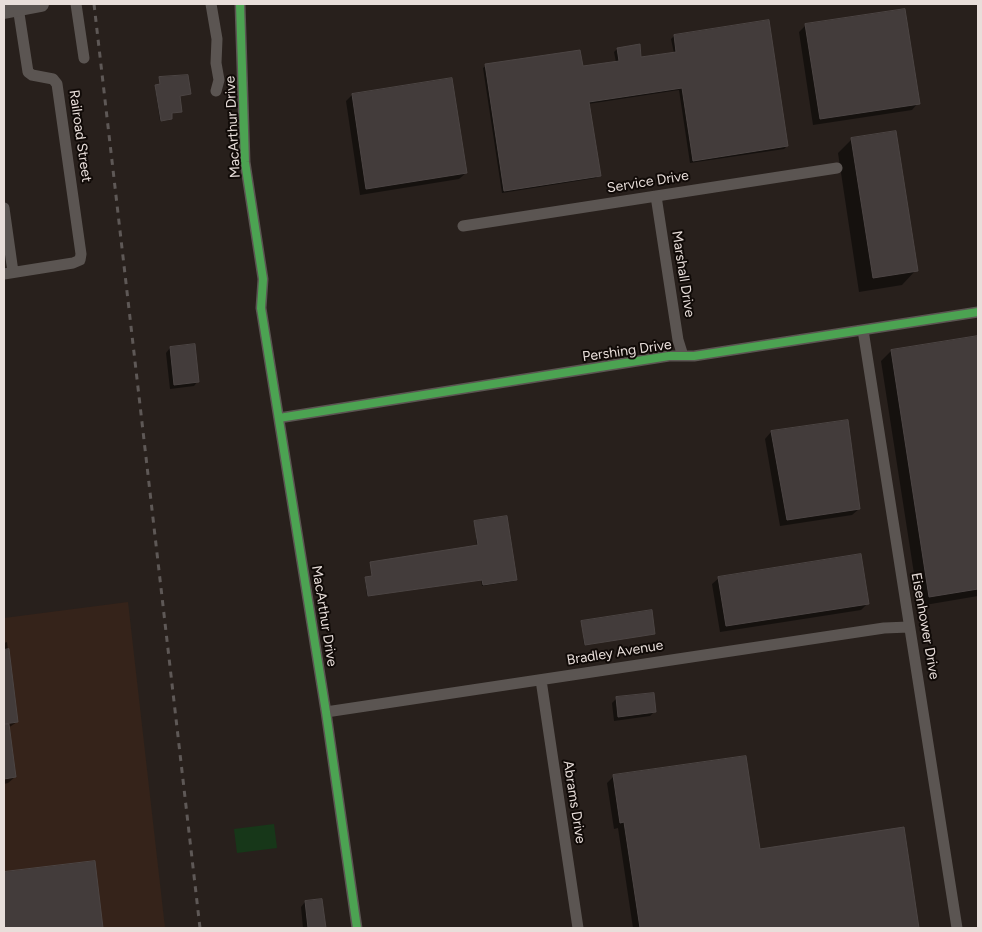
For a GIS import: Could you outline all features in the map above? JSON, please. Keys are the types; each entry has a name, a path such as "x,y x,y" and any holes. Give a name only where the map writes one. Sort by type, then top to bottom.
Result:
{"main road":[{"path":"11,9 42,4"}],"street":[{"path":"76,4 84,58"},
{"name":"MacArthur Drive","path":"211,4 219,80 216,92"},
{"name":"MacArthur Drive","path":"240,4 245,162 263,279 262,308 326,712 357,928"},
{"name":"Railroad Street","path":"9,273 80,260 81,241 59,91 53,79 32,75 28,72 11,9"},
{"name":"Service Drive","path":"463,226 837,168"},
{"name":"Marshall Drive","path":"656,196 678,340 683,356"},
{"path":"4,208 9,273"},
{"name":"MacArthur Drive","path":"254,298 262,308"},
{"name":"Pershing Drive","path":"279,418 978,312"},
{"name":"Eisenhower Drive","path":"863,330 957,928"},
{"name":"Bradley Avenue","path":"326,712 884,628 909,627"},
{"name":"Abrams Drive","path":"541,680 578,928"}],"shaded area":[{"path":"128,602 165,928 4,928 4,618"}],"green space":[{"path":"274,824 277,848 237,853 234,829"}],"building":[{"path":"905,9 920,104 820,119 805,24"},
{"path":"769,20 788,146 693,161 682,88 589,102 601,176 504,191 485,64 580,50 583,66 619,61 617,48 640,44 641,57 676,52 674,35"},
{"path":"188,75 191,94 180,96 182,112 172,113 172,119 161,121 155,85 160,84 159,77"},
{"path":"452,78 467,173 366,189 352,94"},
{"path":"896,131 918,271 873,278 851,138"},
{"path":"978,336 978,589 929,597 891,350"},
{"path":"195,344 199,382 174,385 170,347"},
{"path":"848,420 860,509 787,520 771,431"},
{"path":"507,516 517,580 483,585 482,580 368,596 365,577 372,576 370,562 478,545 474,521"},
{"path":"861,554 869,604 726,626 718,577"},
{"path":"652,610 655,634 585,645 581,621"},
{"path":"9,649 18,722 4,724 4,650"},
{"path":"654,693 656,712 618,717 616,697"},
{"path":"4,724 9,724 16,777 4,779"},
{"path":"746,756 760,849 904,827 919,928 640,928 624,822 620,823 613,775"},
{"path":"95,861 103,928 4,928 4,872"},
{"path":"322,899 326,928 308,928 305,901"}],"railway":[{"path":"94,4 200,928"}],"cycle path":[{"path":"240,4 245,162 263,279 261,308 326,712 357,928"},
{"path":"279,418 669,356 694,356 978,312"}]}
